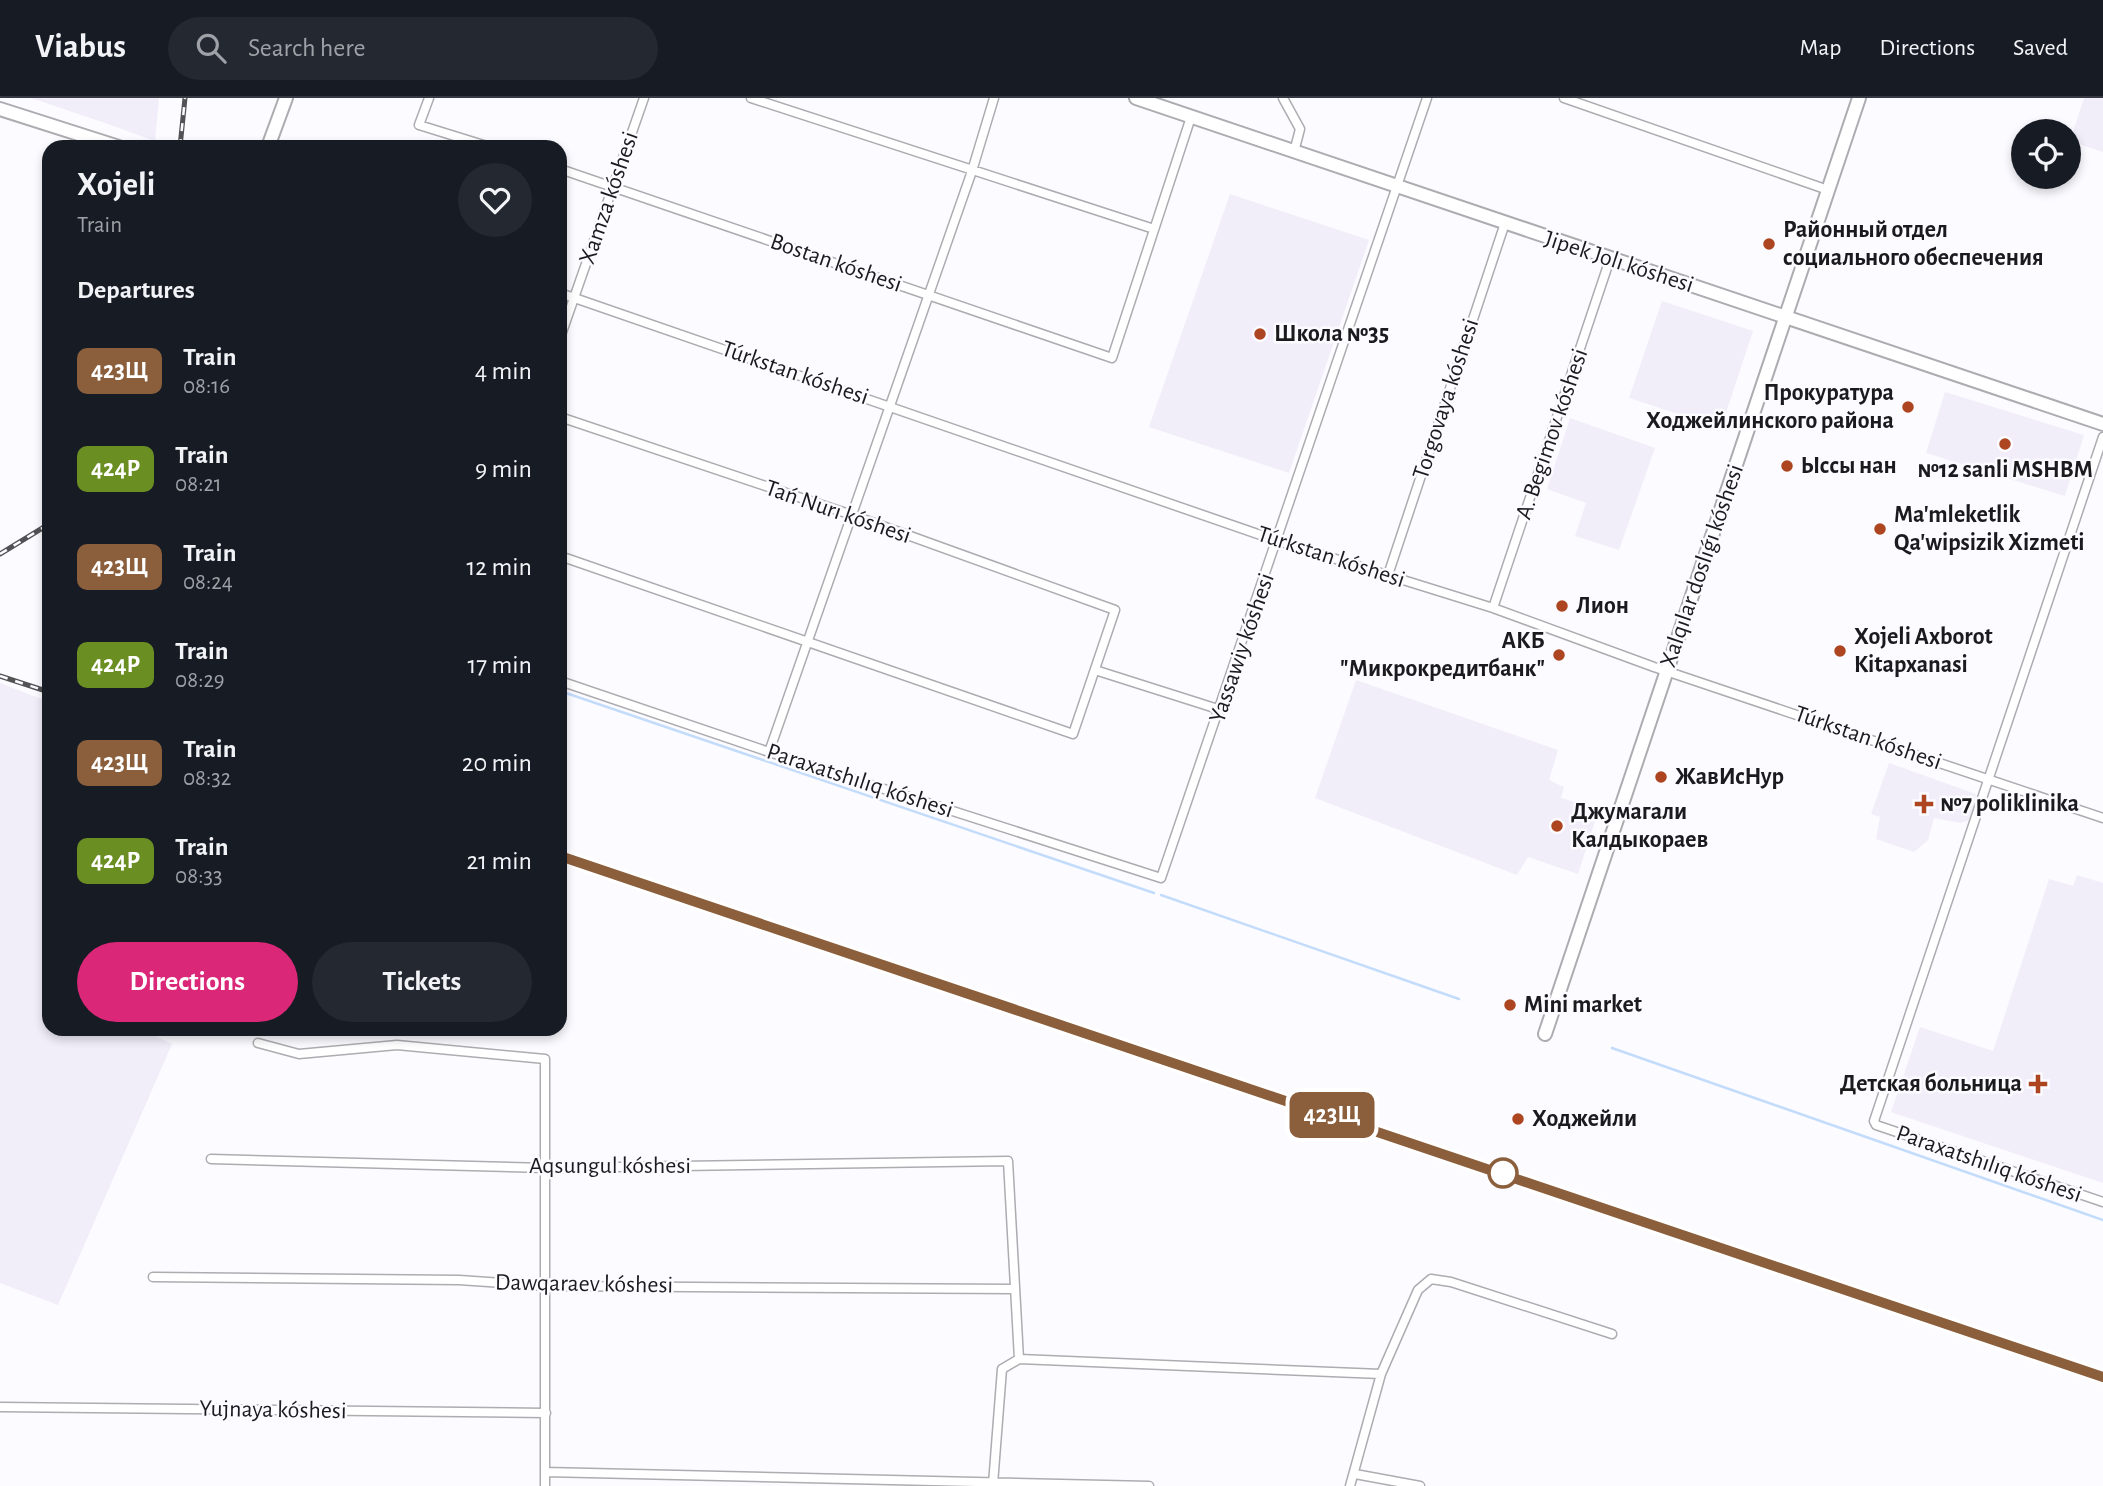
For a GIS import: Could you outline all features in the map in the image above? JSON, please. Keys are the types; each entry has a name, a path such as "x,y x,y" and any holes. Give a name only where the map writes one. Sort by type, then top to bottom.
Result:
{"street":[{"path":"271,140 286,98"},
{"path":"429,98 419,125 467,140"},
{"name":"Xamza kóshesi","path":"567,319 644,98"},
{"path":"751,98 1154,229 1191,117"},
{"path":"769,752 972,171 994,98"},
{"name":"Jipek Jolı kóshesi","path":"1136,98 2103,424"},
{"path":"1283,98 1300,129 1294,152"},
{"name":"Yassawiy kóshesi","path":"1161,878 1221,710 1427,98"},
{"path":"1564,98 1828,190"},
{"name":"Xalqılar doslıǵı kóshesi","path":"1545,1034 1859,98"},
{"path":"0,109 97,140"},
{"name":"Bostan kóshesi","path":"567,171 1111,358 1154,229"},
{"name":"Torgovaya kóshesi","path":"1388,575 1505,223"},
{"name":"A. Begimov kóshesi","path":"1493,608 1610,259"},
{"name":"Túrkstan kóshesi","path":"567,295 1278,541 1493,608 1667,671 2103,818"},
{"name":"Tań Nurı kóshesi","path":"567,419 852,515 1115,610 1094,670"},
{"path":"1989,779 2103,437"},
{"path":"567,558 1073,734 1094,670 1221,710"},
{"name":"Paraxatshılıq kóshesi","path":"567,683 769,752 1161,878"},
{"name":"Paraxatshılıq kóshesi","path":"1989,779 1874,1121 1876,1125 2103,1202"},
{"path":"258,1043 299,1054 397,1045 545,1059 545,1486"},
{"name":"Aqsungul kóshesi","path":"211,1159 547,1168 1008,1161 1015,1289"},
{"name":"Dawqaraev kóshesi","path":"153,1277 459,1280 546,1286 1015,1289"},
{"path":"1350,1486 1381,1374 1418,1290 1431,1279 1451,1282 1612,1334"},
{"path":"1015,1289 1019,1359"},
{"path":"993,1483 1002,1369 1019,1359 1381,1374"},
{"name":"Yujnaya kóshesi","path":"0,1407 546,1413"},
{"path":"545,1472 1149,1486"},
{"path":"1355,1474 1420,1486"}],"shaded area":[{"path":"31,98 159,98 155,140"},
{"path":"2084,98 2103,98 2103,152 2081,145 2081,119 2077,119"},
{"name":"Школа №35","path":"1230,194 1369,240 1289,473 1149,427"},
{"path":"1662,301 1753,331 1721,428 1629,398"},
{"name":"№12 sanli MSHBM","path":"1945,392 2084,435 2065,496 1926,453"},
{"path":"1570,418 1655,448 1619,550 1575,536 1586,503 1547,489"},
{"path":"1356,680 1558,750 1549,780 1564,787 1561,798 1599,809 1578,874 1528,857 1517,875 1315,798"},
{"path":"0,683 42,699 42,1036 155,1036 172,1044 58,1305 0,1283"},
{"name":"№7 poliklinika","path":"1889,763 1976,794 1970,820 1960,823 1934,818 1928,840 1914,852 1876,839 1880,817 1871,814"},
{"path":"2077,875 2103,883 2103,1183 1891,1112 1920,1027 1993,1051 2049,879 2073,886"}],"waterway":[{"path":"567,693 1154,893"},
{"path":"1161,895 1459,999"},
{"path":"1612,1048 2103,1220"}],"railway":[{"path":"181,140 185,98"},
{"path":"0,554 42,528"},
{"path":"0,676 42,690"},
{"path":"567,858 2103,1377"}],"train":[{"name":"423Щ","path":"567,858 1503,1172 2103,1377"}],"place":[{"name":"Районный отдел социального обеспечения","path":"1769,244"},
{"name":"Школа №35","path":"1260,334"},
{"name":"Прокуратура Ходжейлинского района","path":"1908,407"},
{"name":"№12 sanli MSHBM","path":"2005,444"},
{"name":"Ыссы нан","path":"1787,466"},
{"name":"Ma'mleketlik Qa'wipsizik Xizmeti","path":"1880,529"},
{"name":"Лион","path":"1562,606"},
{"name":"Xojeli Axborot Kitapxanasi","path":"1840,651"},
{"name":"АКБ \"Микрокредитбанк\"","path":"1559,655"},
{"name":"ЖавИсНур","path":"1661,777"},
{"name":"№7 poliklinika","path":"1924,804"},
{"name":"Джумагали Калдыкораев","path":"1557,826"},
{"name":"Mini market","path":"1510,1005"},
{"name":"Детская больница","path":"2038,1084"},
{"name":"Ходжейли","path":"1518,1119"}]}
